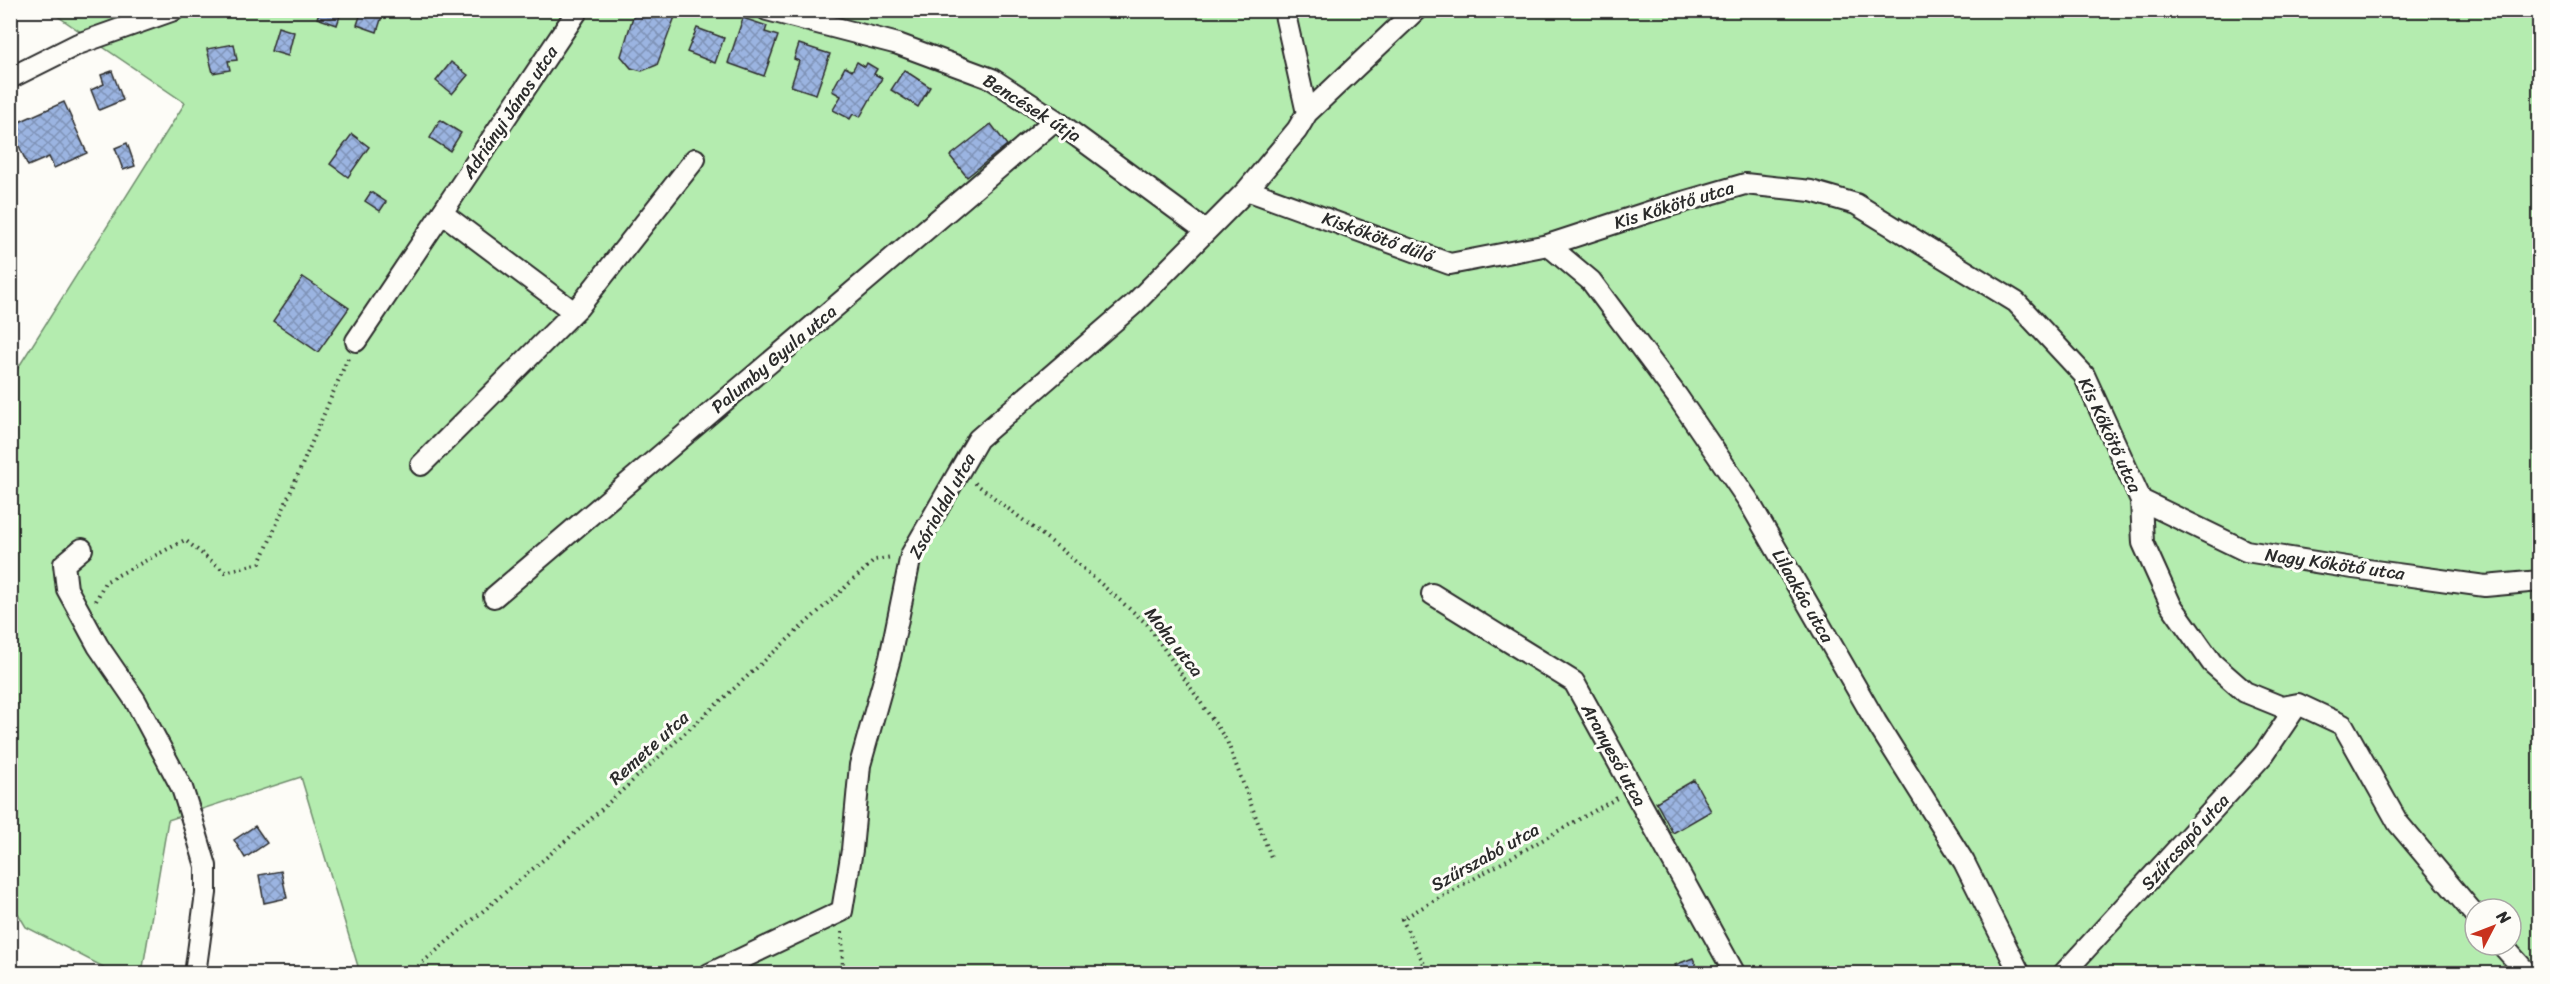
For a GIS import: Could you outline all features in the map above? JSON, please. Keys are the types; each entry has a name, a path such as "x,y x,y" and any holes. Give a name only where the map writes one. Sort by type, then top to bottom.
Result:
{"street":[{"path":"10,78 78,44 174,10"},
{"name":"Adriányi János utca","path":"356,341 578,10"},
{"name":"Bencések útja","path":"767,10 897,44 992,79 1054,120 1206,231"},
{"path":"1284,10 1307,113"},
{"name":"Zsórioldal utca","path":"842,911 852,850 860,765 890,658 911,555 978,439 1134,304 1247,190 1297,130 1307,113 1416,10"},
{"name":"Palumby Gyula utca","path":"494,597 1054,120"},
{"path":"421,465 574,312 695,159"},
{"name":"Kis Kőkötő utca","path":"1548,245 1745,184 1811,191 1856,204 2016,302 2084,375 2141,500 2143,543 2171,605 2212,663 2245,692 2282,707 2298,704 2343,725 2398,823 2463,901"},
{"name":"Kiskőkötő dűlő","path":"1247,190 1450,264 1548,245"},
{"path":"442,213 574,312"},
{"name":"Lilaakác utca","path":"1548,245 1591,281 1677,396 1748,500 1876,722 1964,862 2020,974"},
{"name":"Nagy Kőkötő utca","path":"2141,500 2246,551 2485,586 2540,581"},
{"path":"82,549 64,564 67,589 98,646 135,700 182,788 206,866 206,894 195,974"},
{"name":"Aranyeső utca","path":"1432,594 1574,682 1735,974"},
{"name":"Szűrcsapó utca","path":"2063,974 2264,754 2298,704"},
{"path":"709,974 842,911"},
{"path":"2513,957 2528,974"}],"path":[{"path":"86,624 105,582 185,540 225,572 260,563 356,341"},
{"name":"Moha utca","path":"960,472 1062,550 1147,624 1227,741 1271,857"},
{"name":"Remete utca","path":"409,974 582,827 875,560 911,555"},
{"name":"Szűrszabó utca","path":"1429,974 1402,919 1633,789"},
{"path":"842,911 843,974"}],"green space":[{"path":"50,11 2539,11 2539,973 360,973 301,777 168,820 142,973 115,973 26,927 11,902 11,379 185,103"}],"building":[{"path":"320,10 342,10 337,25 317,18"},
{"path":"362,10 384,10 377,32 357,25"},
{"path":"635,10 666,10 676,14 657,65 642,71 631,68 621,56"},
{"path":"743,18 767,26 765,32 778,36 764,76 728,63"},
{"path":"278,27 294,32 288,56 271,51"},
{"path":"697,28 724,38 715,63 687,52"},
{"path":"234,44 237,60 228,61 230,70 213,73 207,49"},
{"path":"799,44 830,54 816,94 791,86 799,61 794,59"},
{"path":"451,62 468,75 452,94 436,81"},
{"path":"857,62 865,67 867,63 877,69 874,74 882,78 860,117 853,114 850,119 833,110 841,96 832,91 845,67 852,71"},
{"path":"904,70 930,87 918,107 891,90"},
{"path":"112,71 123,100 99,110 91,90 104,84 101,75"},
{"path":"64,102 87,153 54,168 49,157 28,166 10,126"},
{"path":"440,120 461,133 450,151 430,138"},
{"path":"991,124 1007,145 967,177 950,156"},
{"path":"352,134 369,147 348,177 330,164"},
{"path":"127,143 135,166 123,170 115,148"},
{"path":"371,192 386,202 380,211 365,201"},
{"path":"303,277 349,308 318,352 273,321"},
{"path":"1694,780 1711,811 1673,833 1656,802"},
{"path":"255,826 267,843 245,858 234,840"},
{"path":"281,871 287,898 264,903 259,875"},
{"path":"1693,958 1700,974 1679,974 1675,965"}]}
